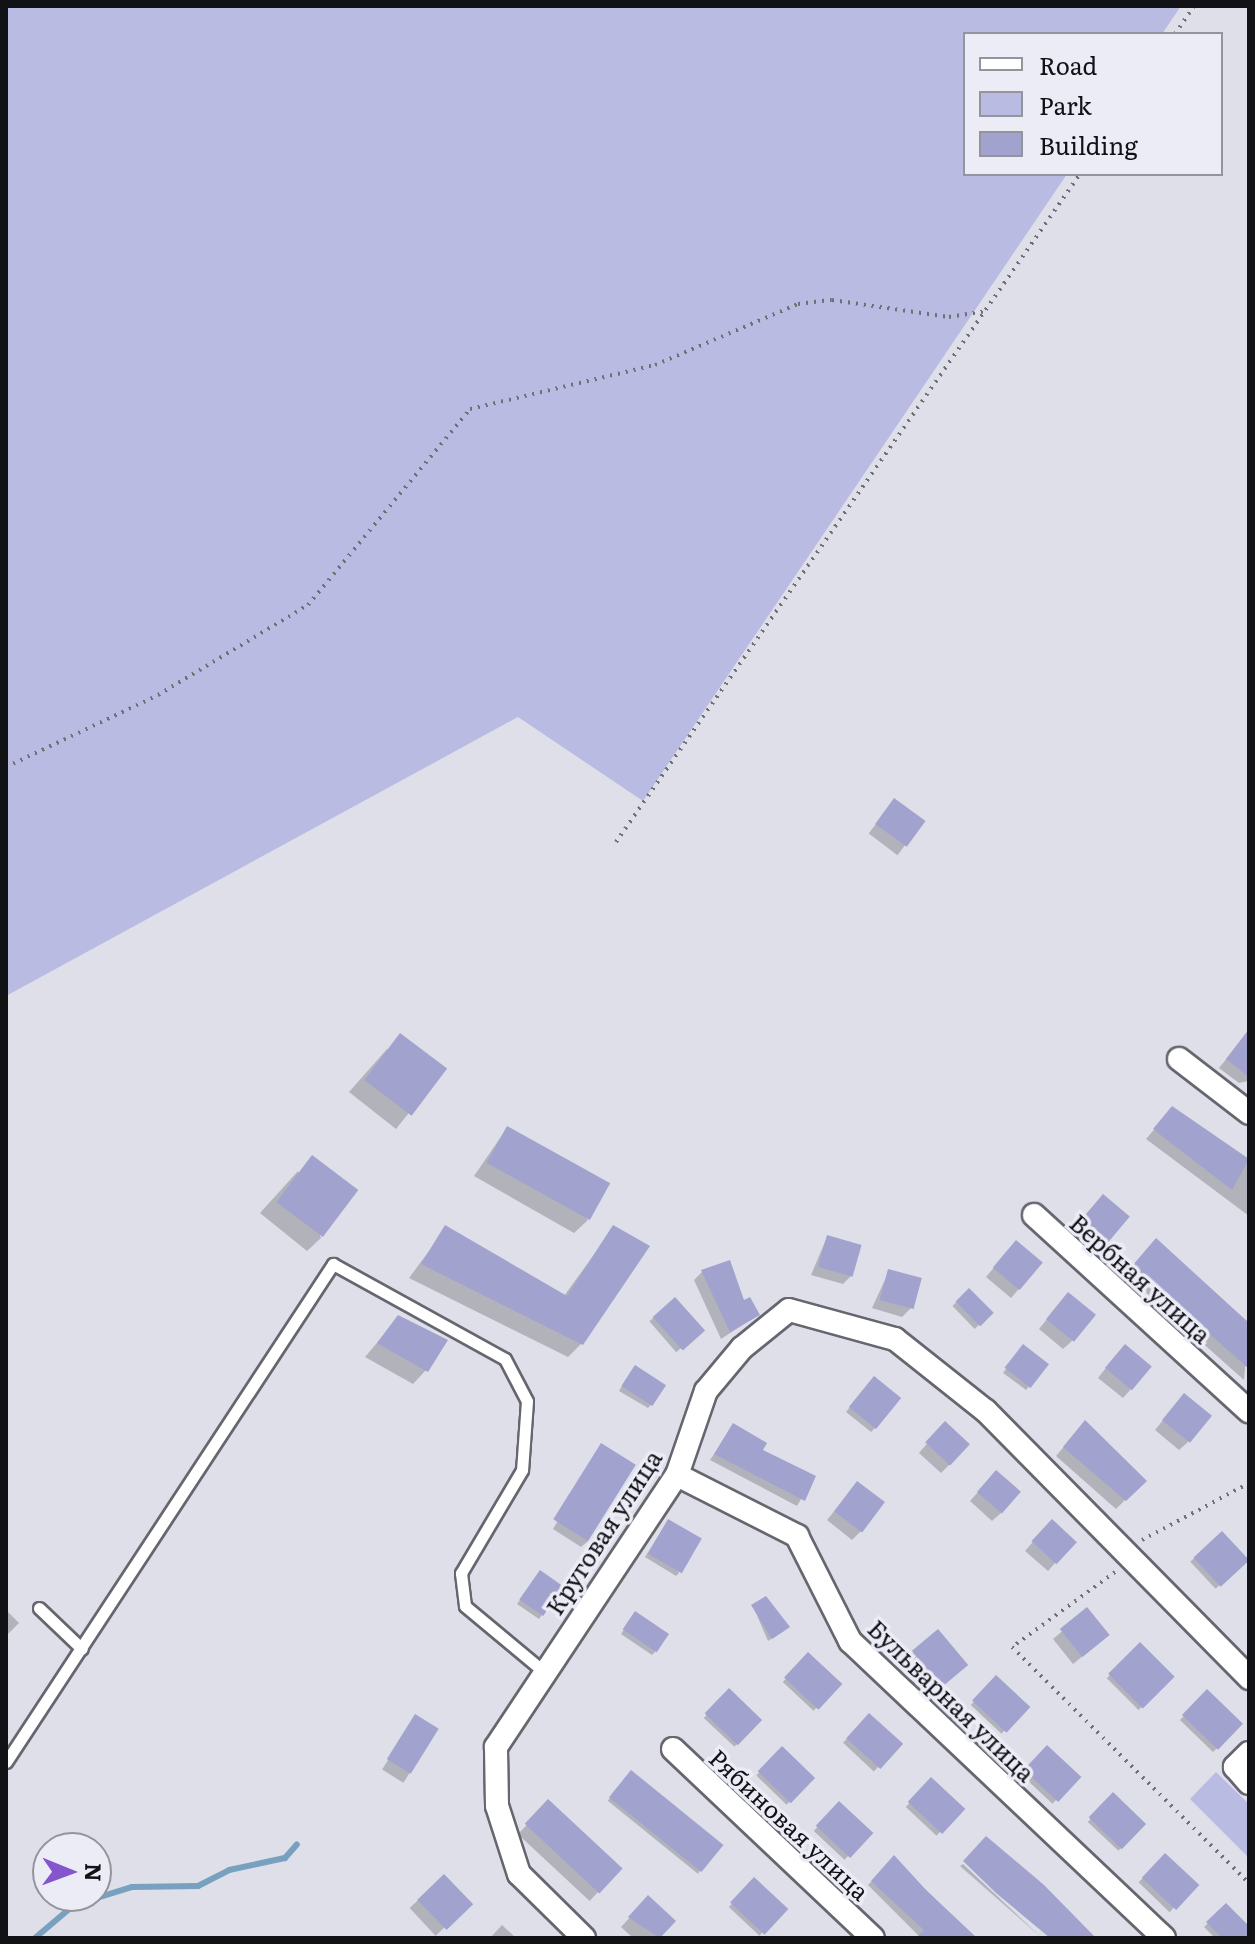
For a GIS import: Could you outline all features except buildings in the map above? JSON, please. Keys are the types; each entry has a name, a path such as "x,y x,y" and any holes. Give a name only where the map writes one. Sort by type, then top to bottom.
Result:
{"street":[{"path":"1179,1059 1249,1113"},
{"name":"Вербная улица","path":"1034,1215 1249,1411"},
{"name":"Круговая улица","path":"584,1938 519,1874 497,1806 496,1747 543,1671 677,1475 706,1391 742,1348 789,1310 895,1339 986,1411 1249,1678"},
{"name":"Бульварная улица","path":"677,1475 797,1536 850,1641 1164,1938"},
{"name":"Рябиновая улица","path":"673,1749 873,1938"},
{"path":"1249,1753 1235,1767 1249,1783"}],"lane":[{"path":"6,1762 333,1264 505,1359 527,1401 522,1470 461,1573 465,1606 543,1671"},
{"path":"39,1608 82,1649"}],"path":[{"path":"1176,32 1194,6"},
{"path":"616,842 988,311 1079,176"},
{"path":"6,767 171,688 308,605 470,409 655,365 798,304 832,300 949,317 988,311"},
{"path":"1249,1483 1128,1555 1012,1647 1249,1883"}],"green space":[{"path":"6,6 1181,6 1163,32 963,32 963,176 1066,176 643,801 518,717 6,996"},
{"path":"1216,1772 1249,1804 1249,1858 1190,1799"}],"waterway":[{"path":"35,1938 74,1905 132,1887 198,1886 229,1870 285,1858 297,1844"}]}
